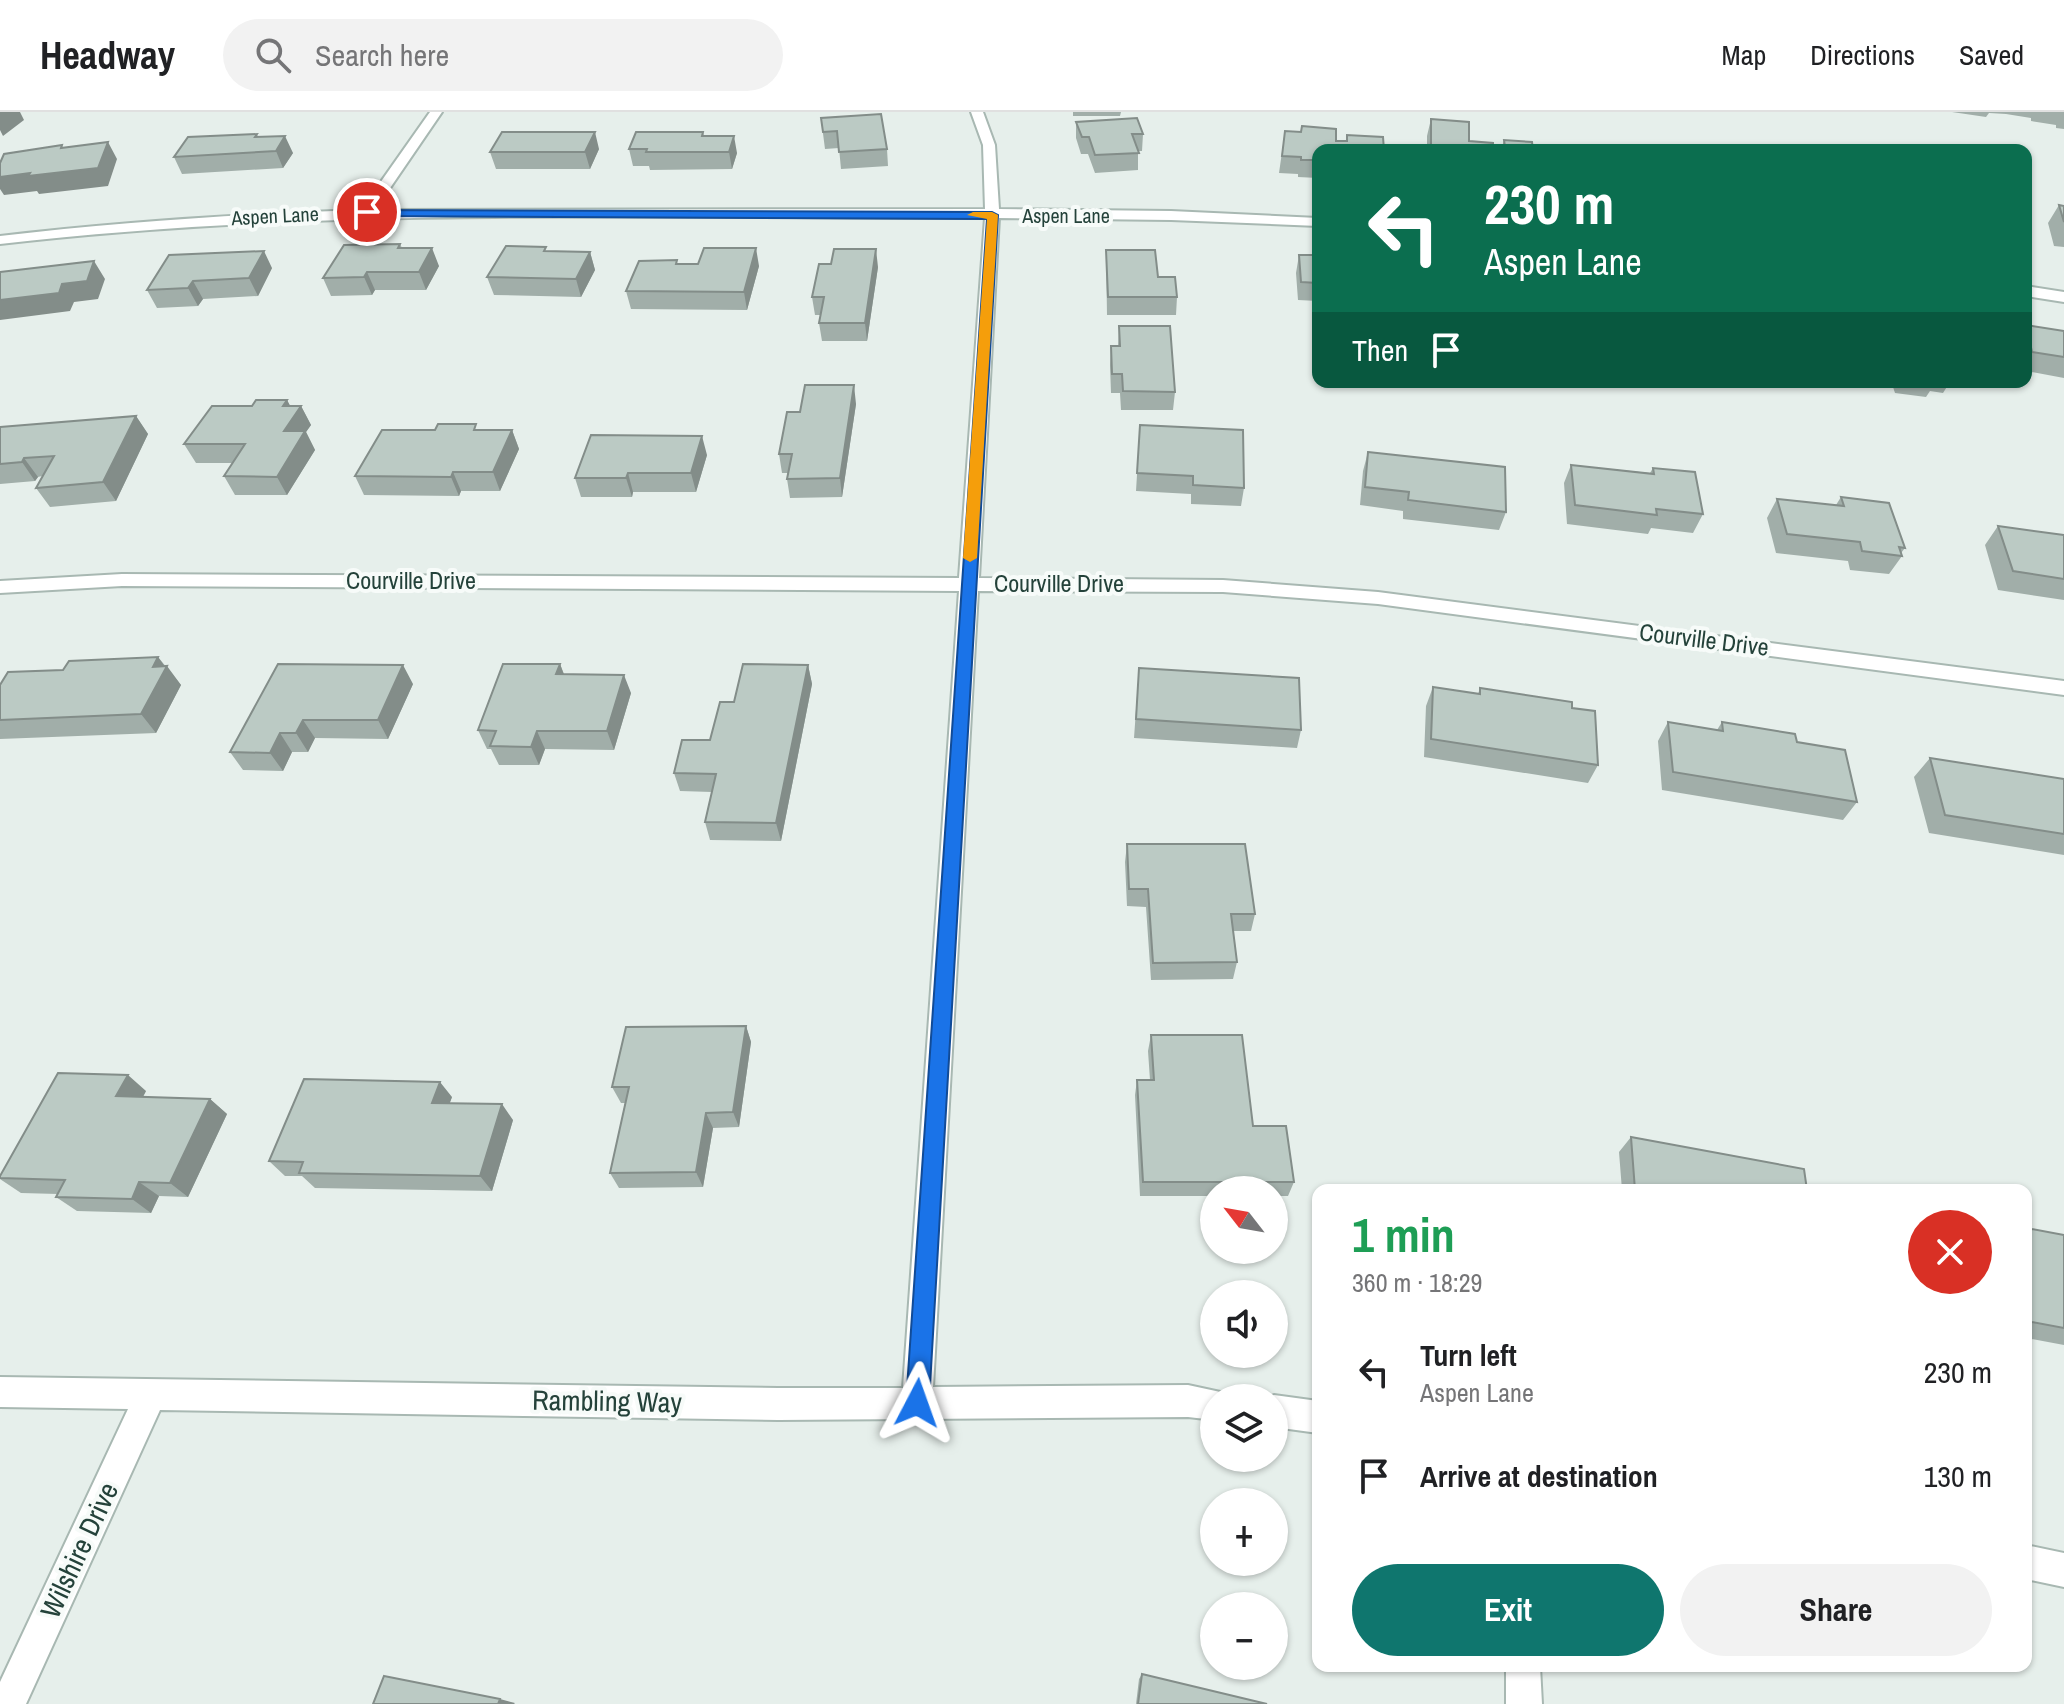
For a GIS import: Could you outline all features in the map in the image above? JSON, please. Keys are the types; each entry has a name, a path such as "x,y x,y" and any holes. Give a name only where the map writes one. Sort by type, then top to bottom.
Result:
{"street":[{"path":"367,212 436,112"},
{"path":"917,1403 992,215 989,145 977,112"},
{"name":"Aspen Lane","path":"0,240 226,219 367,212 1176,216 1312,222"},
{"path":"2032,292 2064,297"},
{"name":"Courville Drive","path":"0,587 122,580 1223,586 1363,596 2064,688"},
{"name":"Rambling Way","path":"0,1392 778,1404 1200,1402"},
{"name":"Wilshire Drive","path":"8,1704 150,1396"},
{"path":"1288,1413 1312,1416"},
{"path":"2032,1563 2064,1570"},
{"path":"1523,1672 1524,1704"}],"building":[{"path":"881,114 887,149 839,152 837,131 823,132 821,118"},
{"path":"1137,118 1143,134 1132,134 1139,153 1095,155 1089,137 1082,137 1076,122"},
{"path":"1431,119 1469,122 1469,141 1493,143 1493,144 1431,144"},
{"path":"1302,126 1336,129 1336,141 1347,141 1347,135 1383,137 1384,144 1312,144 1312,160 1282,156 1285,131 1301,132"},
{"path":"502,132 595,132 585,152 490,152"},
{"path":"636,132 703,132 702,136 734,136 729,152 646,152 647,149 629,149"},
{"path":"257,134 255,137 285,136 276,151 174,157 188,137"},
{"path":"1504,140 1532,142 1505,144"},
{"path":"108,142 98,168 0,177 4,154"},
{"path":"400,244 398,248 432,248 419,272 367,272 364,277 323,278 344,245"},
{"path":"506,246 590,252 576,279 487,277"},
{"path":"704,248 756,248 744,292 626,291 639,261 677,260 676,264 698,264"},
{"path":"834,249 876,249 865,323 819,323 824,297 812,297 819,264 831,264"},
{"path":"1106,250 1155,250 1158,277 1175,277 1177,297 1108,297"},
{"path":"264,251 249,278 193,281 188,288 147,290 169,255"},
{"path":"1299,255 1312,255 1312,283 1301,282"},
{"path":"94,261 87,281 62,284 59,293 0,300 0,272"},
{"path":"1119,326 1170,326 1175,392 1123,391 1122,374 1112,374 1111,346 1120,346"},
{"path":"2032,326 2064,331 2064,357 2032,352"},
{"path":"805,385 854,385 840,478 787,479 792,454 779,454 787,412 800,412"},
{"path":"256,400 287,400 283,406 301,406 284,431 305,431 277,477 224,476 245,444 184,444 212,406 252,406"},
{"path":"136,416 103,482 36,488 54,456 24,458 22,462 0,464 0,427"},
{"path":"438,424 476,424 474,430 512,430 493,472 453,472 451,477 355,476 382,430 435,430"},
{"path":"1140,425 1243,430 1244,488 1193,485 1193,476 1137,473"},
{"path":"591,435 702,436 691,473 628,473 626,478 575,478"},
{"path":"1368,452 1505,467 1506,512 1408,500 1409,492 1365,487"},
{"path":"1571,465 1654,474 1653,468 1695,472 1703,514 1656,509 1657,515 1575,505"},
{"path":"1841,497 1889,503 1905,548 1899,547 1902,556 1862,551 1860,542 1787,534 1777,499 1844,506"},
{"path":"1998,526 2064,535 2064,579 2013,571"},
{"path":"158,657 153,667 167,666 141,714 0,720 0,685 8,672 63,670 69,661"},
{"path":"278,664 403,665 378,720 303,720 296,733 280,733 270,753 230,752"},
{"path":"503,664 560,664 556,674 624,675 607,731 537,731 531,747 490,746 496,731 478,730"},
{"path":"743,664 808,665 776,823 705,822 716,774 674,773 682,740 710,740 720,702 734,702"},
{"path":"1139,668 1299,678 1301,730 1136,719"},
{"path":"1433,687 1480,694 1480,688 1572,702 1572,708 1595,711 1598,765 1431,739"},
{"path":"1668,722 1723,731 1722,722 1795,734 1797,742 1845,750 1857,802 1673,772"},
{"path":"1930,758 2064,779 2064,834 1945,815"},
{"path":"1127,844 1245,844 1255,914 1231,914 1237,962 1153,963 1148,889 1129,889"},
{"path":"746,1026 733,1112 706,1113 696,1172 610,1173 629,1087 612,1087 626,1027"},
{"path":"1151,1035 1242,1035 1253,1126 1286,1126 1294,1182 1288,1182 1288,1176 1200,1176 1200,1182 1143,1182 1137,1080 1154,1080"},
{"path":"58,1073 128,1075 116,1096 210,1099 170,1183 139,1182 132,1199 56,1197 65,1180 0,1178"},
{"path":"304,1079 440,1082 432,1103 502,1104 480,1176 299,1173 303,1162 269,1161"},
{"path":"1631,1137 1804,1169 1806,1184 1635,1184"},
{"path":"2032,1229 2064,1235 2064,1328 2032,1322"},
{"path":"1142,1674 1267,1704 1138,1704"},
{"path":"384,1676 500,1699 498,1704 373,1704"}],"slow traffic":[{"path":"970,558 992,215 973,215"}],"route":[{"path":"367,212 992,215 917,1403"}]}
